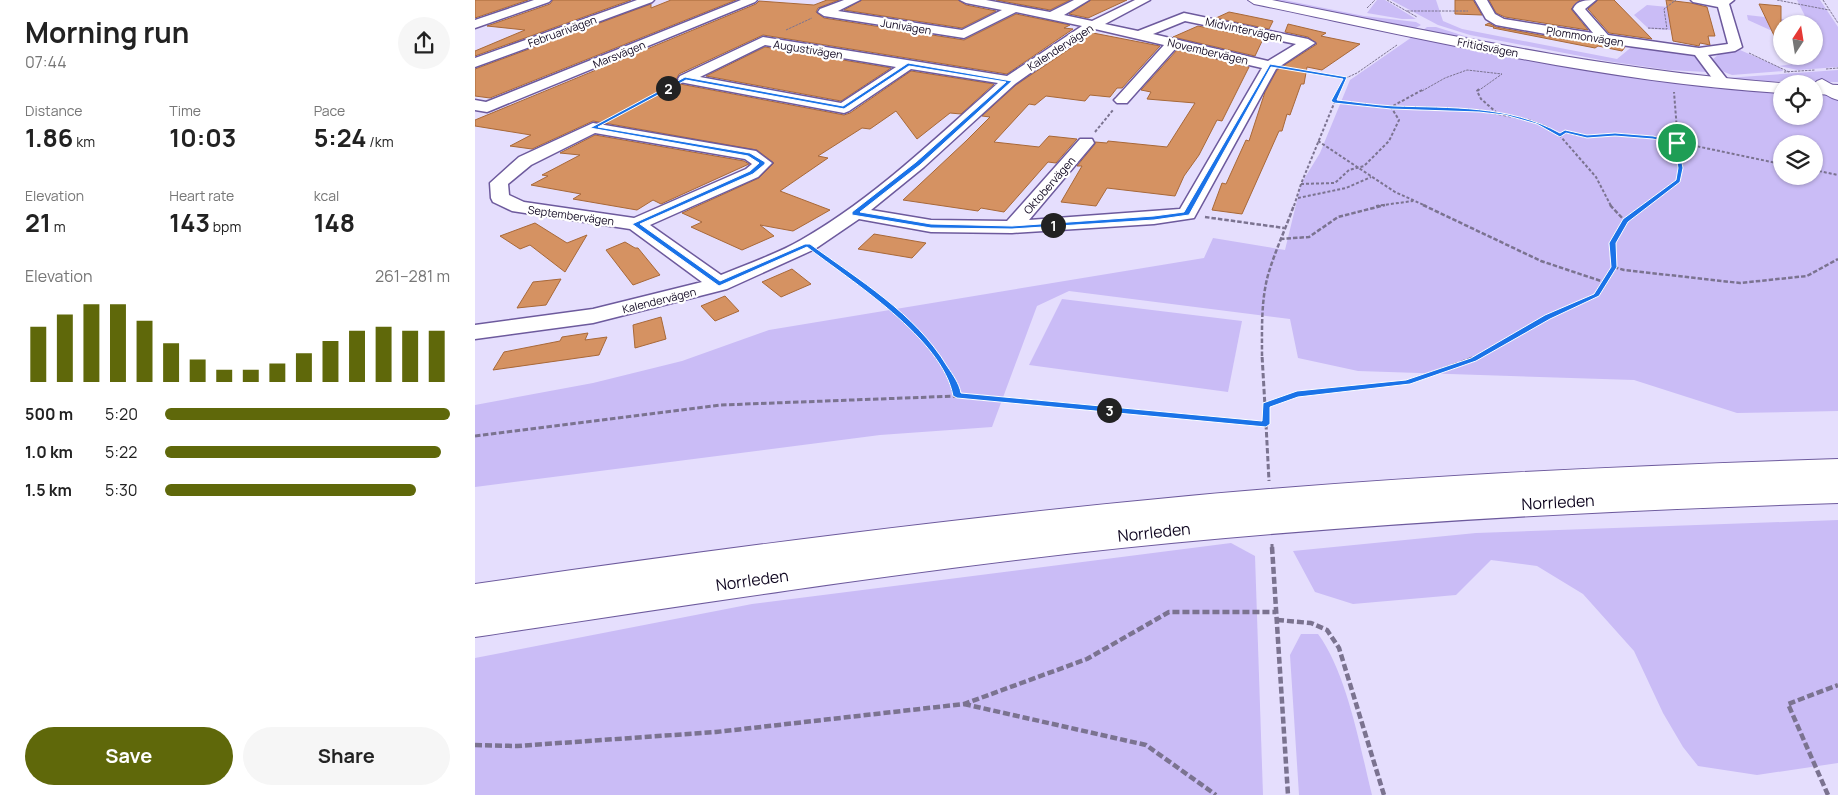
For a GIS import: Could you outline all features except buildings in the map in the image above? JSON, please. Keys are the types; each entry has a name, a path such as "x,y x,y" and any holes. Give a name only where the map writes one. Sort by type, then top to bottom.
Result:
{"main road":[{"name":"Fritidsvägen","path":"1254,0 1572,63 1673,78 1773,87"},
{"name":"Fritidsvägen","path":"1723,83 1773,79"},
{"name":"Norrleden","path":"475,599 776,554 1159,511 1474,486 1838,470"},
{"name":"Norrleden","path":"475,621 768,578 1162,531 1482,506 1711,494 1838,491"}],"street":[{"path":"475,24 545,0"},
{"name":"Februarivägen","path":"475,63 648,0"},
{"name":"Marsvägen","path":"481,106 751,0"},
{"path":"824,12 854,0"},
{"path":"966,0 1015,8 1093,25"},
{"path":"1052,16 1083,0"},
{"name":"Kalendervägen","path":"475,332 593,316 719,284 808,245 855,213 918,164 1010,81 1062,44 1093,25 1144,0"},
{"path":"1590,0 1580,6 1579,9 1603,39"},
{"path":"1697,0 1725,2 1735,47"},
{"name":"Plommonvägen","path":"1484,6 1491,17 1500,22 1603,39 1699,52 1735,47"},
{"name":"Junivägen","path":"824,12 964,34 1015,8"},
{"name":"Midvintervägen","path":"1140,35 1184,17 1308,43 1270,66"},
{"name":"Novembervägen","path":"1093,25 1270,66 1187,214"},
{"name":"Augustivägen","path":"685,79 763,41 1010,81"},
{"path":"1122,100 1173,43"},
{"path":"1699,52 1723,83"},
{"path":"685,79 844,108 908,65"},
{"path":"593,128 750,155 763,163 751,172 635,224"},
{"name":"Septembervägen","path":"593,128 525,161 499,183 500,198 519,207 635,224 719,284"},
{"name":"Oktobervägen","path":"1012,227 1086,143"},
{"path":"855,213 931,226 1012,227 1154,218 1187,214"}],"path":[{"path":"1387,0 1420,18"},
{"path":"1648,28 1667,29 1664,9 1676,0"},
{"path":"1777,0 1829,10"},
{"path":"1823,0 1838,22"},
{"path":"1407,11 1484,6"},
{"path":"763,41 824,12"},
{"path":"1270,66 1346,78 1357,73 1404,40"},
{"path":"1735,47 1787,75"},
{"path":"1391,107 1445,78 1467,70 1502,74 1477,91 1481,99 1496,112"},
{"path":"1269,483 1262,321 1265,288 1284,228 1298,198 1301,184 1334,101 1346,78"},
{"path":"1266,405 1297,394 1407,382 1473,360 1547,317 1596,295 1614,267 1613,243 1625,221 1678,181 1681,168 1677,143 1673,78"},
{"path":"593,128 685,79"},
{"path":"1086,143 1122,100"},
{"path":"1334,101 1391,107 1496,112 1539,123 1560,135 1582,158 1601,185 1609,205 1625,221"},
{"path":"1301,184 1335,183 1349,170 1364,166 1389,141 1399,120 1391,107"},
{"path":"1560,135 1565,132 1587,137 1615,134 1653,137 1773,162"},
{"path":"1318,141 1395,192 1413,201 1541,261 1604,282"},
{"path":"1823,172 1838,175"},
{"path":"1298,198 1346,188 1372,177"},
{"path":"1280,239 1309,237 1338,217 1373,207 1413,201"},
{"path":"1187,214 1284,228"},
{"path":"808,245 903,316 935,352 955,386 957,396"},
{"path":"1614,267 1624,270 1740,282 1807,276 1838,260"},
{"path":"475,436 721,405 957,396 1266,424"},
{"path":"1272,533 1288,795"},
{"path":"475,745 517,746 716,732 964,704 1087,660 1169,612 1276,612"},
{"path":"1277,620 1311,623 1327,630 1339,648 1384,795"},
{"path":"1828,795 1788,704 1838,685"},
{"path":"964,704 1146,745 1216,795"}],"shaded area":[{"path":"1261,0 1284,0 1364,16 1416,22 1421,25 1412,30"},
{"path":"1377,0 1385,0 1416,19 1402,19 1367,13"},
{"path":"1391,0 1436,0 1443,21 1462,29 1617,59 1634,45 1695,54 1707,72 1668,70 1606,61 1470,35 1438,25"},
{"path":"1797,0 1820,0 1838,27 1838,67 1798,70 1779,66 1823,65 1823,15 1804,15"},
{"path":"1647,5 1668,7 1671,30 1649,29 1634,15"},
{"path":"1747,15 1773,18 1773,31 1748,20"},
{"path":"1427,27 1436,27 1471,38 1601,63 1421,32"},
{"path":"1415,35 1599,72 1643,78 1773,89 1773,125 1823,125 1823,91 1838,92 1838,411 1737,413 1634,380 1358,371 1298,358 1290,319 1069,291 1037,306 992,427 880,435 475,487 475,405 593,383 682,361 769,330 1204,258 1213,238 1285,250 1301,184 1320,153 1350,80"},
{"path":"1740,50 1781,68 1783,71 1732,75 1719,70 1713,59 1719,54"},
{"path":"1838,70 1838,82 1823,82 1823,75 1773,75 1773,81 1738,81 1726,78"},
{"path":"1062,299 1242,321 1228,392 1029,365"},
{"path":"1838,520 1838,763 1757,775 1698,766 1683,747 1663,713 1634,651 1583,594 1537,566 1491,560 1456,595 1353,604 1315,592 1293,551 1476,533"},
{"path":"1231,543 1255,556 1263,795 475,795 475,658 752,604"},
{"path":"1301,634 1318,634 1337,669 1345,689 1372,795 1299,795 1290,655"}],"route":[{"path":"908,65 1010,81 918,164 855,213 931,226 1012,227 1154,218 1187,214 1270,66 1346,78 1334,101 1391,107 1479,110 1506,114 1539,123 1560,135 1565,132 1587,137 1615,134 1653,137 1677,143 1681,168 1678,181 1625,221 1613,243 1614,267 1596,295 1547,317 1473,360 1407,382 1297,394 1266,405 1266,424 957,396 955,386 935,352 903,316 808,245 719,284 635,224 751,172 763,163 750,155 593,128 685,79 844,108 908,65"}]}
